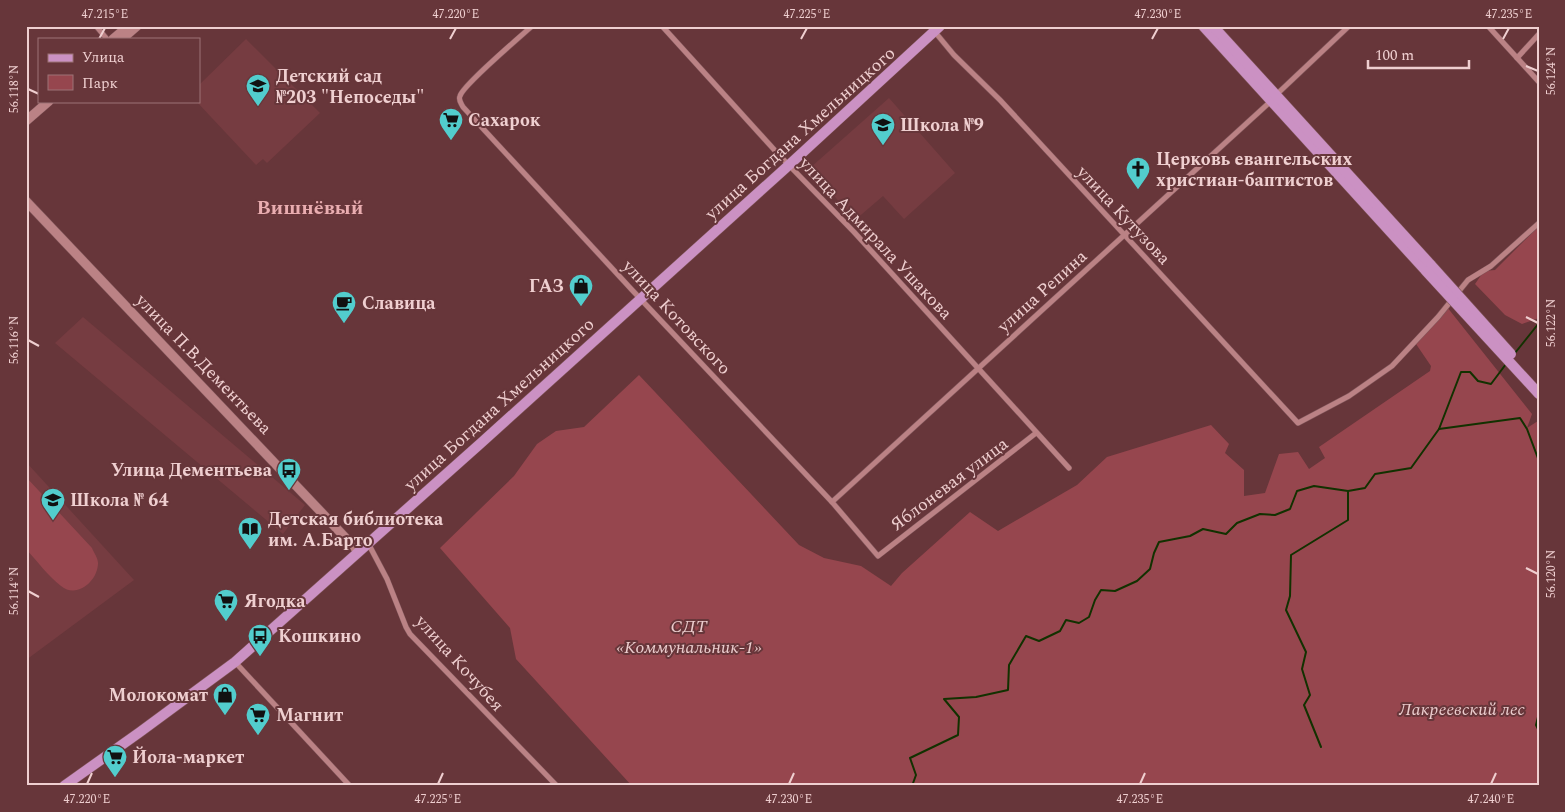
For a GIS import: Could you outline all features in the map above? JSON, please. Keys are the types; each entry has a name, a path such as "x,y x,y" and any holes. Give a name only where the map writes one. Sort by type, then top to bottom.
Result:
{"main road":[{"path":"1202,26 1274,98"},
{"path":"1213,26 1274,98 1429,268 1539,384"},
{"name":"улица Богдана Хмельницкого","path":"64,786 235,662 789,165 935,28"},
{"path":"1429,268 1539,394"}],"street":[{"path":"96,26 106,38"},
{"path":"114,38 128,26"},
{"path":"123,38 137,26"},
{"name":"улица Котовского","path":"532,26 468,84 459,97 463,107 832,502 878,556"},
{"name":"улица Адмирала Ушакова","path":"662,26 1070,468"},
{"name":"улица Репина","path":"832,502 1274,98 1348,26"},
{"path":"1488,26 1539,82"},
{"name":"улица Кутузова","path":"935,28 954,55 1000,100 1298,423 1349,396 1392,366 1438,317 1468,280 1491,266 1539,222"},
{"path":"1517,58 1539,34"},
{"path":"26,113 39,102"},
{"path":"26,121 48,102"},
{"name":"улица П.В.Дементьева","path":"26,201 358,551"},
{"name":"Яблоневая улица","path":"878,556 1036,433"},
{"name":"улица Кочубея","path":"367,543 387,579 410,634 557,786"},
{"path":"235,662 350,786"}],"shaded area":[{"name":"Детский сад №203 \"Непоседы\"","path":"246,39 320,113 267,163 263,159 256,165 197,102 200,102 200,84"},
{"name":"Школа №9","path":"889,98 955,173 904,219 883,196 855,220 810,168"},
{"path":"83,317 305,505 283,534 55,343"},
{"name":"Школа № 64","path":"26,462 134,580 26,660"}],"green space":[{"path":"1539,226 1539,318 1522,324 1505,315 1475,284 1484,271 1495,270"},
{"path":"1447,307 1532,414 1527,428 1539,422 1539,786 632,786 516,659 510,628 440,548 514,476 537,444 556,431 584,427 639,375 799,545 824,558 861,566 891,586 902,573 970,512 998,531 1077,485 1107,457 1211,425 1229,444 1225,453 1244,470 1244,496 1265,493 1279,454 1298,452 1309,469 1325,458 1319,447 1430,371 1431,366 1416,344"},
{"path":"26,477 92,548 98,563 97,570 91,582 86,586 74,590 61,586 26,549"}],"waterway":[{"path":"1515,353 1539,323"},
{"path":"912,786 916,775 910,758 958,735 959,717 944,699 976,697 1008,690 1009,665 1026,636 1039,641 1060,631 1066,620 1079,623 1089,617 1101,590 1115,591 1137,581 1150,569 1159,542 1190,536 1203,529 1226,534 1237,523 1260,514 1275,515 1290,509 1297,491 1314,486 1348,491 1365,488 1375,474 1411,468 1439,429 1461,372 1470,372 1478,381 1491,384 1506,364"},
{"path":"1439,429 1520,418 1527,429 1539,461"},
{"path":"1321,747 1304,705 1310,695 1302,669 1306,652 1286,610 1290,596 1291,555 1348,520 1348,492"},
{"path":"1539,713 1536,725 1539,731"}],"place":[{"name":"Детский сад №203 \"Непоседы\"","path":"258,107"},
{"name":"Сахарок","path":"451,141"},
{"name":"Школа №9","path":"883,146"},
{"name":"Церковь евангельских христиан-баптистов","path":"1138,190"},
{"name":"ГАЗ","path":"581,307"},
{"name":"Славица","path":"344,324"},
{"name":"Улица Дементьева","path":"289,491"},
{"name":"Школа № 64","path":"53,521"},
{"name":"Детская библиотека им. А.Барто","path":"250,550"},
{"name":"Ягодка","path":"226,622"},
{"name":"Кошкино","path":"260,657"},
{"name":"Молокомат","path":"225,716"},
{"name":"Магнит","path":"258,736"},
{"name":"Йола-маркет","path":"115,778"}],"district":[{"name":"Вишнёвый","path":"310,207"}],"park label":[{"name":"СДТ «Коммунальник-1»","path":"689,636"},
{"name":"Лакреевский лес","path":"1462,709"}]}
